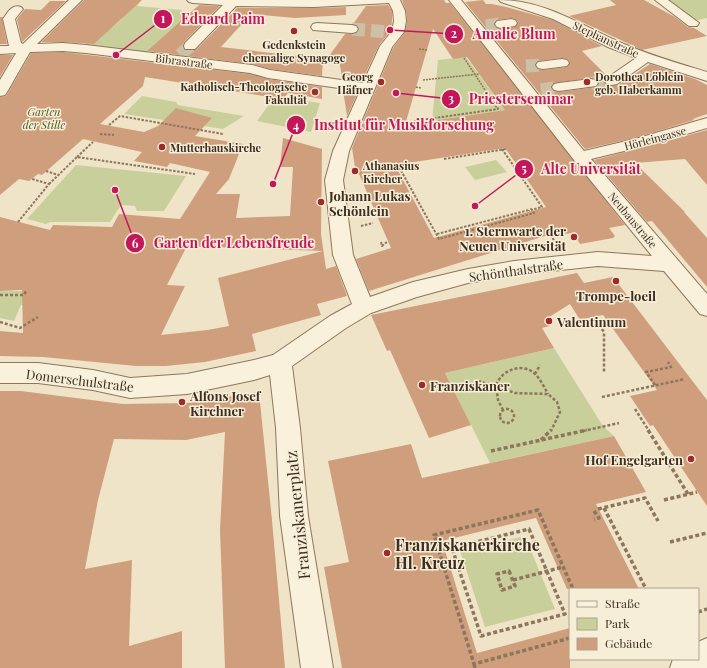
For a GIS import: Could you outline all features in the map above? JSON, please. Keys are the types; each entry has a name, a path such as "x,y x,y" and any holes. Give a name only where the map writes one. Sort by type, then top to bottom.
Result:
{"street":[{"path":"0,92 26,48 76,0"},
{"path":"193,0 232,3 347,3 386,0"},
{"path":"364,307 343,255 334,180 341,151 386,46 398,32 400,21 399,11 394,0"},
{"name":"Neubaustraße","path":"455,0 481,27 508,68 534,91 580,157 707,308"},
{"name":"Stephanstraße","path":"505,0 557,16 613,44 646,57 707,77"},
{"path":"661,0 693,23"},
{"path":"182,54 232,3"},
{"path":"17,10 9,19 15,46 26,48"},
{"path":"317,27 352,29"},
{"name":"Bibrastraße","path":"0,50 63,47 182,54 252,69 268,74 368,88"},
{"path":"612,81 646,57"},
{"path":"543,65 562,63"},
{"path":"508,68 526,66"},
{"path":"559,87 591,83"},
{"name":"Hörleingasse","path":"580,157 639,143 707,123"},
{"name":"Schönthalstraße","path":"364,307 413,290 468,276 514,268 598,259 671,264"},
{"name":"Domerschulstraße","path":"0,373 38,373 93,380 130,388 187,384 254,370 280,362 338,322 364,307"},
{"name":"Franziskanerplatz","path":"280,362 294,516 317,668"},
{"path":"686,668 698,660"}],"path":[{"path":"419,49 428,50"},
{"path":"414,121 498,109 464,58"},
{"path":"423,80 479,74"},
{"path":"416,87 421,88"},
{"path":"109,125 120,116 223,134"},
{"path":"100,134 114,135"},
{"path":"18,222 49,184 93,142"},
{"path":"437,234 542,207 504,149 444,159"},
{"path":"77,157 195,174"},
{"path":"399,167 439,240 534,213 530,210"},
{"path":"46,171 58,175"},
{"path":"32,179 49,184"},
{"path":"354,228 373,223"},
{"path":"550,235 553,238"},
{"path":"381,242 382,246 388,240"},
{"path":"0,295 24,295 26,291"},
{"path":"0,322 20,328 38,317"},
{"path":"593,317 604,332 604,372"},
{"path":"655,385 646,372 671,367 668,362"},
{"path":"535,374 540,365"},
{"path":"503,410 498,400 496,381 502,375 515,368 526,369 535,374 548,394 557,402 560,412 550,432 541,440"},
{"path":"602,397 685,379"},
{"path":"478,381 496,386 502,391 515,394 548,394"},
{"path":"635,409 688,494"},
{"path":"503,410 508,410 514,416 514,420 511,423 506,423 499,417 500,412 503,410"},
{"path":"491,450 619,423"},
{"path":"664,500 697,492"},
{"path":"594,519 598,518 596,510 645,498 658,520"},
{"path":"604,508 645,588"},
{"path":"569,638 474,666 434,535 538,510 573,588"},
{"path":"529,529 547,571 565,614 481,636 452,548 529,529"},
{"path":"670,542 707,533"},
{"path":"513,580 563,567"},
{"path":"509,571 513,580 515,586 502,590 497,574 509,571"}],"green space":[{"path":"660,0 707,0 707,18 690,22"},
{"path":"125,2 139,3 137,6 182,10 180,13 190,14 187,17 214,18 206,26 190,24 182,31 171,30 145,54 82,47 101,30 109,30 122,19"},
{"path":"466,57 505,110 432,121 438,60"},
{"path":"142,96 176,102 178,105 244,116 223,129 124,114"},
{"path":"293,99 320,103 311,132 257,121 270,103 288,105"},
{"path":"496,160 507,172 475,180 465,167"},
{"path":"76,165 186,176 164,211 137,211 135,206 121,205 110,222 50,222 46,224 27,219"},
{"path":"0,291 26,291 39,301 21,305 14,321 0,318"},
{"path":"554,348 603,426 614,436 490,463 445,373"},
{"path":"525,536 555,609 485,627 460,551"}],"building":[{"path":"84,0 142,0 94,44 41,42"},
{"path":"402,0 444,0 446,3 450,3 625,225 609,228 615,236 613,238 580,244 573,233 564,234 561,231 369,291 356,259 391,248 359,174 356,174 352,148 393,48 405,32 407,21 406,11","holes":["433,29 453,59 467,57 505,110 405,125","505,148 546,207 434,238 395,165"]},
{"path":"483,0 486,4 506,7 553,20 602,46 582,51 607,76 604,80 607,85 618,85 650,64 695,79 707,85 707,114 693,119 694,120 635,138 585,149 465,2","holes":["511,18 518,22 515,27 501,29 494,25 497,20","562,58 567,59 570,62 567,67 543,70 538,69 535,66 538,61","591,78 596,79 599,82 596,87 559,92 554,91 551,88 554,83"]},
{"path":"610,0 644,0 675,17 688,27 694,28 707,36 642,50 569,16 616,5"},
{"path":"50,1 66,1 22,42 17,19 25,9 41,10"},
{"path":"199,5 220,6 184,42 183,46 185,50 196,50 237,8 346,7 346,15 295,18 251,14 221,47 323,59 322,76 270,69 252,64 147,51"},
{"path":"388,5 392,11 391,30 379,45 362,81 342,78 339,59 326,60 345,34 357,33 359,28 353,24 366,6"},
{"path":"0,17 3,17 2,19 7,44 0,44"},
{"path":"63,52 250,74 268,79 322,87 322,99 288,93 283,99 145,77 143,86 100,124 144,132 158,126 176,108 212,118 195,136 243,144 229,179 216,194 240,194 236,218 290,216 293,167 280,167 283,138 322,149 321,234 326,269 336,266 347,296 317,304 321,315 252,334 256,351 205,362 166,366 136,366 43,357 0,356 0,331 23,333 22,290 0,291 0,217 50,230 53,225 112,227 119,214 180,219 210,172 170,163 167,167 134,161 142,152 83,139 42,175 38,174 29,181 19,179 0,195 0,97 6,96 31,53","holes":["209,238 211,247 323,251 218,278 229,326 161,335 185,286 167,285 187,246 205,247"]},
{"path":"0,55 13,55 0,77"},
{"path":"343,90 358,92 347,116"},
{"path":"707,130 707,185 685,159 635,163 685,212 707,238 707,287 652,221 647,222 594,160"},
{"path":"577,273 584,283 613,277 707,400 707,506 653,425 650,426 630,396 657,390 603,315 580,320 570,304 546,319 550,326 542,328 554,348 445,373 471,425 429,438 390,350 387,351 371,315"},
{"path":"0,391 21,391 123,404 187,403 259,392 285,668 225,668 220,530 225,432 186,440 114,439 98,500 85,569 132,560 129,646 182,631 182,668 0,668"},
{"path":"614,436 646,492 596,504 638,588 567,589 536,518 442,541 477,653 569,628 570,668 342,668 324,567 349,562 328,461 411,444 422,478"}],"tunnel":[{"path":"486,26 501,24"},
{"path":"352,29 388,32"},
{"path":"180,55 190,46"},
{"path":"526,66 543,65"},
{"path":"591,83 612,81"},
{"path":"541,90 559,87"}],"place":[{"name":"Amalie Blum","path":"390,30"},
{"name":"Gedenkstein ehemalige Synagoge","path":"294,31"},
{"name":"Eduard Paim","path":"116,55"},
{"name":"Georg Häfner","path":"381,82"},
{"name":"Dorothea Löblein geb. Haberkamm","path":"587,82"},
{"name":"Katholisch-Theologische Fakultät","path":"315,92"},
{"name":"Priesterseminar","path":"396,93"},
{"name":"Mutterhauskirche","path":"162,147"},
{"name":"Athanasius Kircher","path":"355,171"},
{"name":"Institut für Musikforschung","path":"273,184"},
{"name":"Garten der Lebensfreude","path":"115,190"},
{"name":"Johann Lukas Schönlein","path":"321,202"},
{"name":"Alte Universität","path":"475,206"},
{"name":"1. Sternwarte der Neuen Universität","path":"574,237"},
{"name":"Trompe-loeil","path":"616,281"},
{"name":"Valentinum","path":"549,321"},
{"name":"Franziskaner","path":"422,385"},
{"name":"Alfons Josef Kirchner","path":"182,402"},
{"name":"Hof Engelgarten","path":"691,459"},
{"name":"Franziskanerkirche Hl. Kreuz","path":"387,553"}],"park label":[{"name":"Garten der Stille","path":"44,117"}]}
